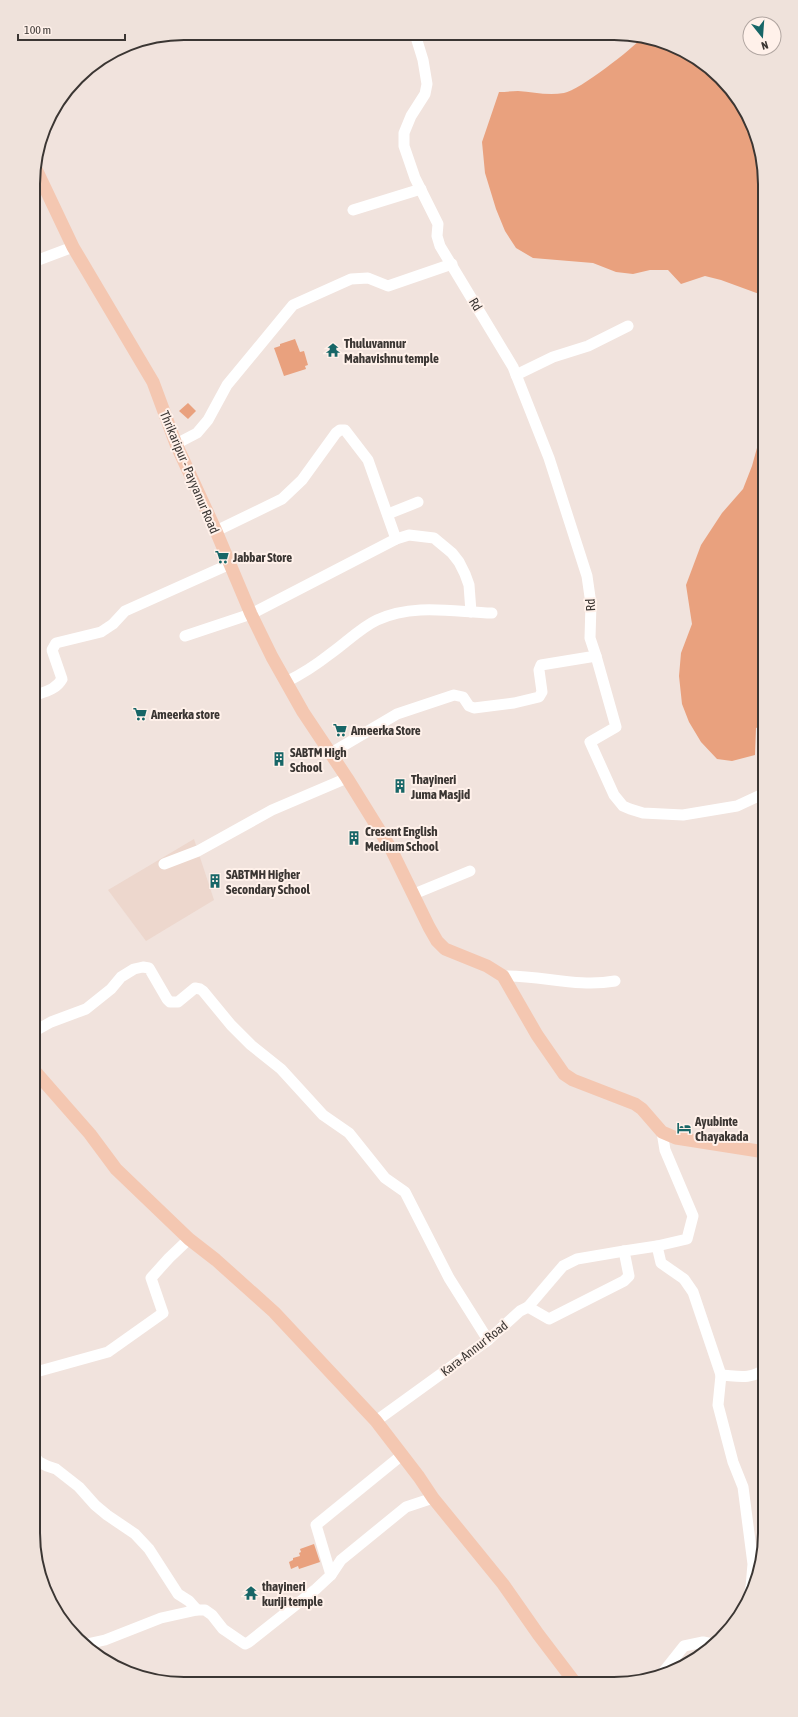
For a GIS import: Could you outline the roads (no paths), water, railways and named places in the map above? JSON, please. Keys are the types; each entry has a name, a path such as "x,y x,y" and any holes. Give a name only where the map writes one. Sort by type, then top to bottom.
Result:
{"main road":[{"name":"Thrikaripur - Payyanur Road","path":"40,177 73,247 135,354 153,382 176,444 216,531 251,614 272,657 303,712 331,753 391,849 437,941 445,949 492,968 503,976 537,1035 564,1074 573,1080 634,1104 642,1109 662,1132 676,1138 758,1151"},
{"path":"40,1077 90,1134 116,1169 189,1239 216,1260 274,1312 376,1421 432,1498 503,1584 571,1677"}],"street":[{"name":"Rd","path":"418,40 424,60 427,84 425,94 404,134 404,146 415,178 438,224 437,236 440,246 513,367 549,458 587,576 591,604 590,638 616,727 590,742 614,795 623,806 643,813 683,815 737,806 758,796"},
{"path":"354,210 421,189"},
{"path":"40,259 73,247"},
{"path":"176,444 197,433 208,420 227,384 293,305 351,280 368,278 388,286 398,284 452,264"},
{"path":"516,375 553,357 588,346 628,326"},
{"path":"216,531 282,499 302,480 340,430 345,430 368,460 396,538"},
{"path":"388,514 418,502"},
{"path":"185,636 251,614 396,538 409,535 434,538 460,562 469,585 471,612"},
{"path":"40,694 51,690 59,684 62,679 52,650 56,643 101,632 113,624 124,611 230,564"},
{"path":"286,682 320,662 350,638 378,620 396,614 418,610 442,609 492,613"},
{"path":"331,753 397,714 454,695 463,696 469,706 474,708 514,703 539,697 542,692 539,670 541,665 596,656"},
{"path":"164,864 198,851 272,810 347,778"},
{"path":"414,894 470,871"},
{"path":"40,1028 50,1022 86,1009 111,989 121,977 134,969 143,967 149,968 170,1002 178,1002 195,988 200,989 211,999 231,1025 251,1045 281,1069 323,1115 349,1133 385,1178 396,1184 405,1192 450,1278 488,1340"},
{"path":"503,976 536,977 567,983 599,984 616,980"},
{"path":"528,1307 549,1318 624,1281 629,1276 624,1251 657,1246 687,1239 693,1216 666,1150 662,1132"},
{"path":"40,1371 108,1352 163,1313 151,1278 189,1239"},
{"path":"657,1246 661,1263 684,1279 693,1292 721,1374 718,1405 733,1462 743,1487 753,1571"},
{"name":"Kara-Annur Road","path":"376,1421 488,1340 520,1310 528,1307 563,1266 577,1259 624,1251"},
{"path":"721,1374 742,1377 758,1374"},
{"path":"331,1575 316,1525 402,1455"},
{"path":"40,1462 56,1468 79,1487 94,1505 135,1534 149,1549 178,1594 189,1601 197,1610"},
{"path":"91,1643 105,1640 161,1618 197,1610 205,1610 212,1615 223,1629 245,1644 269,1628 331,1575 341,1560 406,1507 432,1498"},
{"path":"669,1666 684,1646 703,1642 707,1643"}],"place":[{"name":"Thuluvannur Mahavishnu temple","path":"333,350"},
{"name":"Jabbar Store","path":"222,557"},
{"name":"Ameerka store","path":"140,714"},
{"name":"Ameerka Store","path":"340,730"},
{"name":"SABTM High School","path":"279,759"},
{"name":"Thayineri Juma Masjid","path":"400,786"},
{"name":"Cresent English Medium School","path":"354,838"},
{"name":"SABTMH Higher Secondary School","path":"215,881"},
{"name":"Ayubinte Chayakada","path":"684,1128"},
{"name":"thayineri kuriji temple","path":"251,1593"}]}
